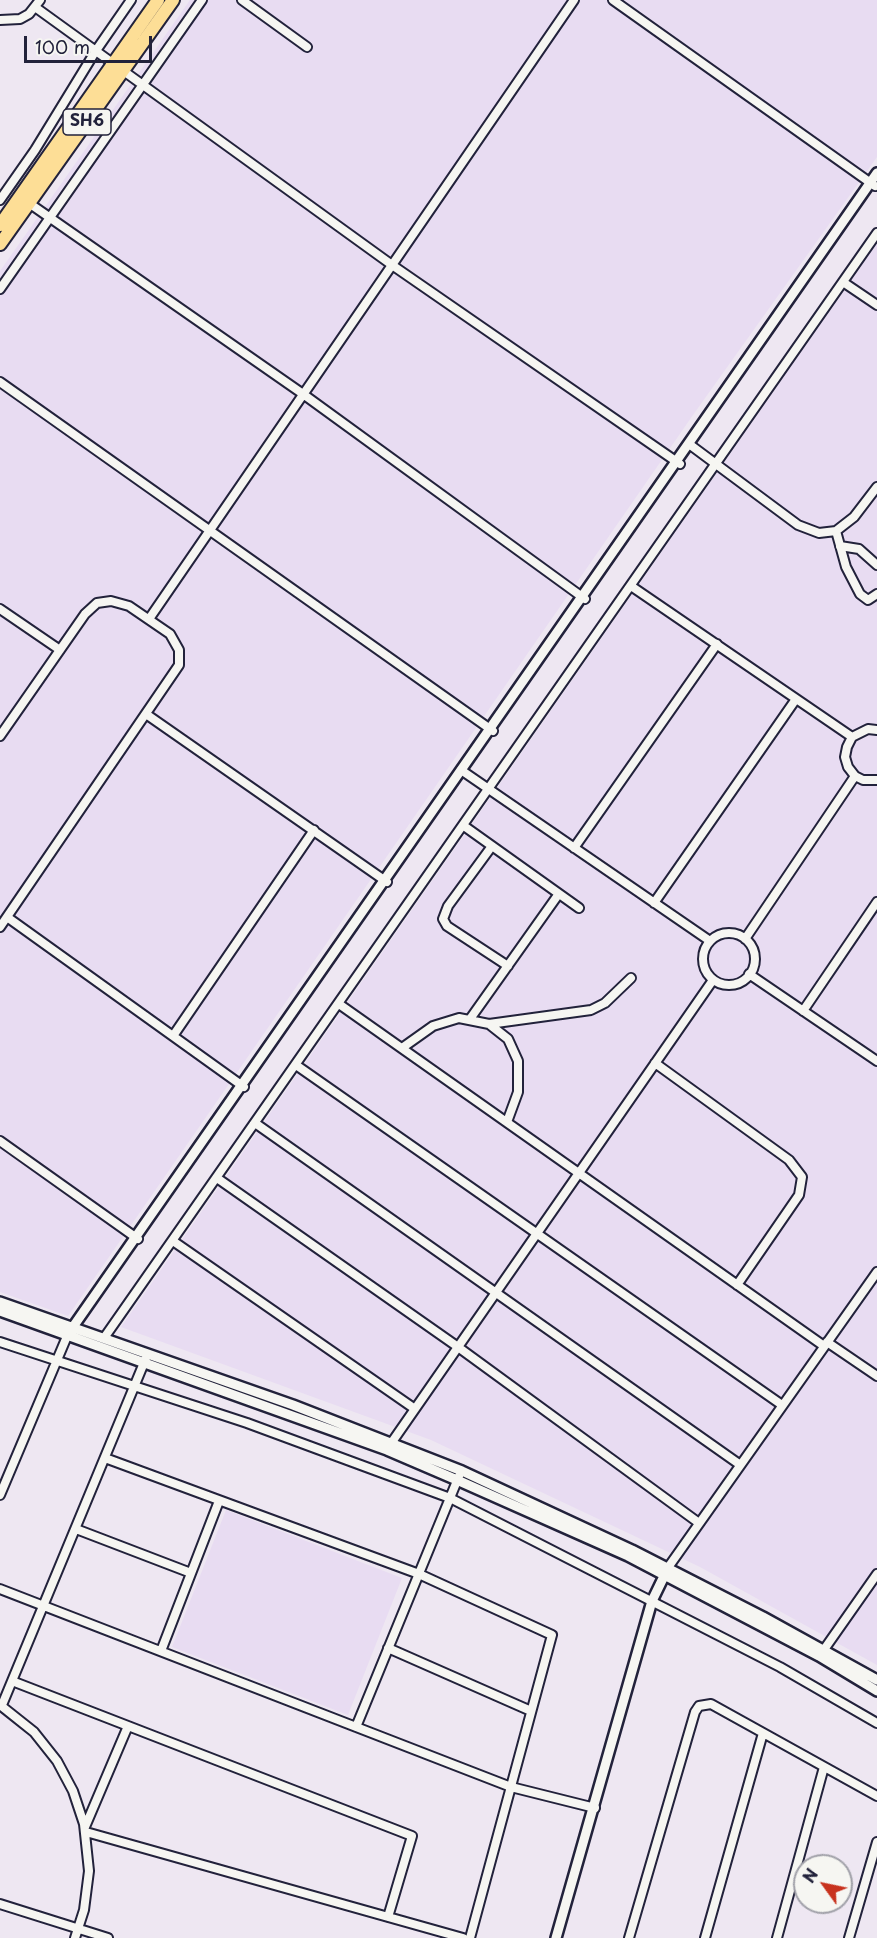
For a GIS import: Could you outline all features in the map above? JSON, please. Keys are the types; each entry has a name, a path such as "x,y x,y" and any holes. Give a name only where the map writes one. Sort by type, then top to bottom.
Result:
{"main road":[{"name":"SH6","path":"118,69 158,0"},
{"name":"SH6","path":"0,244 24,200 118,69 173,0"},
{"name":"SH6","path":"0,225 24,200"}],"street":[{"path":"0,200 36,150 95,52 131,0"},
{"path":"0,289 48,217 202,0"},
{"path":"242,0 307,47"},
{"path":"149,619 574,0"},
{"path":"613,0 874,184"},
{"path":"0,20 20,19 37,3 95,52 141,86 392,265 678,463"},
{"path":"0,1495 3,1479 71,1333 242,1085 874,184 877,173"},
{"path":"24,200 303,394 584,598"},
{"path":"104,1338 877,233"},
{"path":"843,282 877,306"},
{"path":"0,382 491,730"},
{"path":"690,445 798,525 819,533 836,531 854,517 877,487"},
{"path":"836,531 846,567 860,594 868,600 877,594"},
{"path":"840,546 855,547 874,556 877,565"},
{"path":"631,586 852,737"},
{"path":"0,736 85,614 97,603 111,602 129,606 170,634 180,650 179,665 0,927"},
{"path":"0,609 60,651"},
{"path":"574,848 717,644"},
{"path":"654,903 796,699"},
{"path":"146,714 386,880"},
{"path":"877,730 868,729 852,737 845,757 848,767 855,776 863,780 877,780"},
{"path":"462,771 710,941"},
{"path":"744,939 855,776"},
{"path":"464,826 579,908"},
{"path":"173,1036 314,830"},
{"path":"492,846 448,906 443,919 447,926 508,966"},
{"path":"470,1019 558,895"},
{"path":"803,1011 877,902"},
{"path":"7,917 242,1085"},
{"path":"726,933 744,939 752,947 754,957 749,974 741,982 730,985 713,980 706,971 703,961 704,951 710,941 726,933"},
{"path":"749,974 877,1061"},
{"path":"402,1048 433,1026 459,1018 489,1024 591,1010 605,1003 631,978"},
{"path":"392,1442 713,980"},
{"path":"339,1004 737,1285 877,1376"},
{"path":"489,1024 508,1039 518,1061 518,1092 507,1122"},
{"path":"655,1063 789,1160 802,1177 800,1195 737,1285"},
{"path":"296,1065 782,1405"},
{"path":"255,1123 739,1464"},
{"path":"0,1141 136,1238"},
{"path":"217,1178 458,1347 699,1523"},
{"path":"173,1241 415,1409"},
{"path":"556,1938 595,1808 652,1601 666,1572 739,1464 877,1272"},
{"path":"0,1302 144,1364 387,1450 666,1572 819,1656 877,1691"},
{"path":"0,1311 71,1333 104,1338 392,1442 462,1471 824,1651 877,1680"},
{"path":"0,1342 247,1423 450,1498 780,1667 877,1723"},
{"path":"77,1934 84,1910 89,1871 85,1830 73,1791 57,1761 34,1732 1,1705 76,1529 147,1353"},
{"path":"105,1458 419,1574 552,1635 470,1938"},
{"path":"356,1727 462,1471"},
{"path":"161,1651 219,1501"},
{"path":"76,1529 191,1572"},
{"path":"824,1651 877,1574"},
{"path":"0,1589 511,1787 595,1808"},
{"path":"388,1648 531,1711"},
{"path":"12,1681 412,1836 388,1917"},
{"path":"629,1938 695,1712 699,1706 711,1704 877,1796"},
{"path":"85,1830 128,1726"},
{"path":"705,1938 763,1733"},
{"path":"777,1938 824,1767"},
{"path":"85,1830 463,1938"},
{"path":"849,1938 877,1842"},
{"path":"0,1904 77,1934 108,1938"}],"shaded area":[{"path":"190,0 877,0 877,157 693,415 68,1316 0,1292 0,271"},
{"path":"877,243 877,1665 700,1567 431,1440 121,1327"},
{"path":"226,1510 402,1578 348,1715 172,1647"}]}
